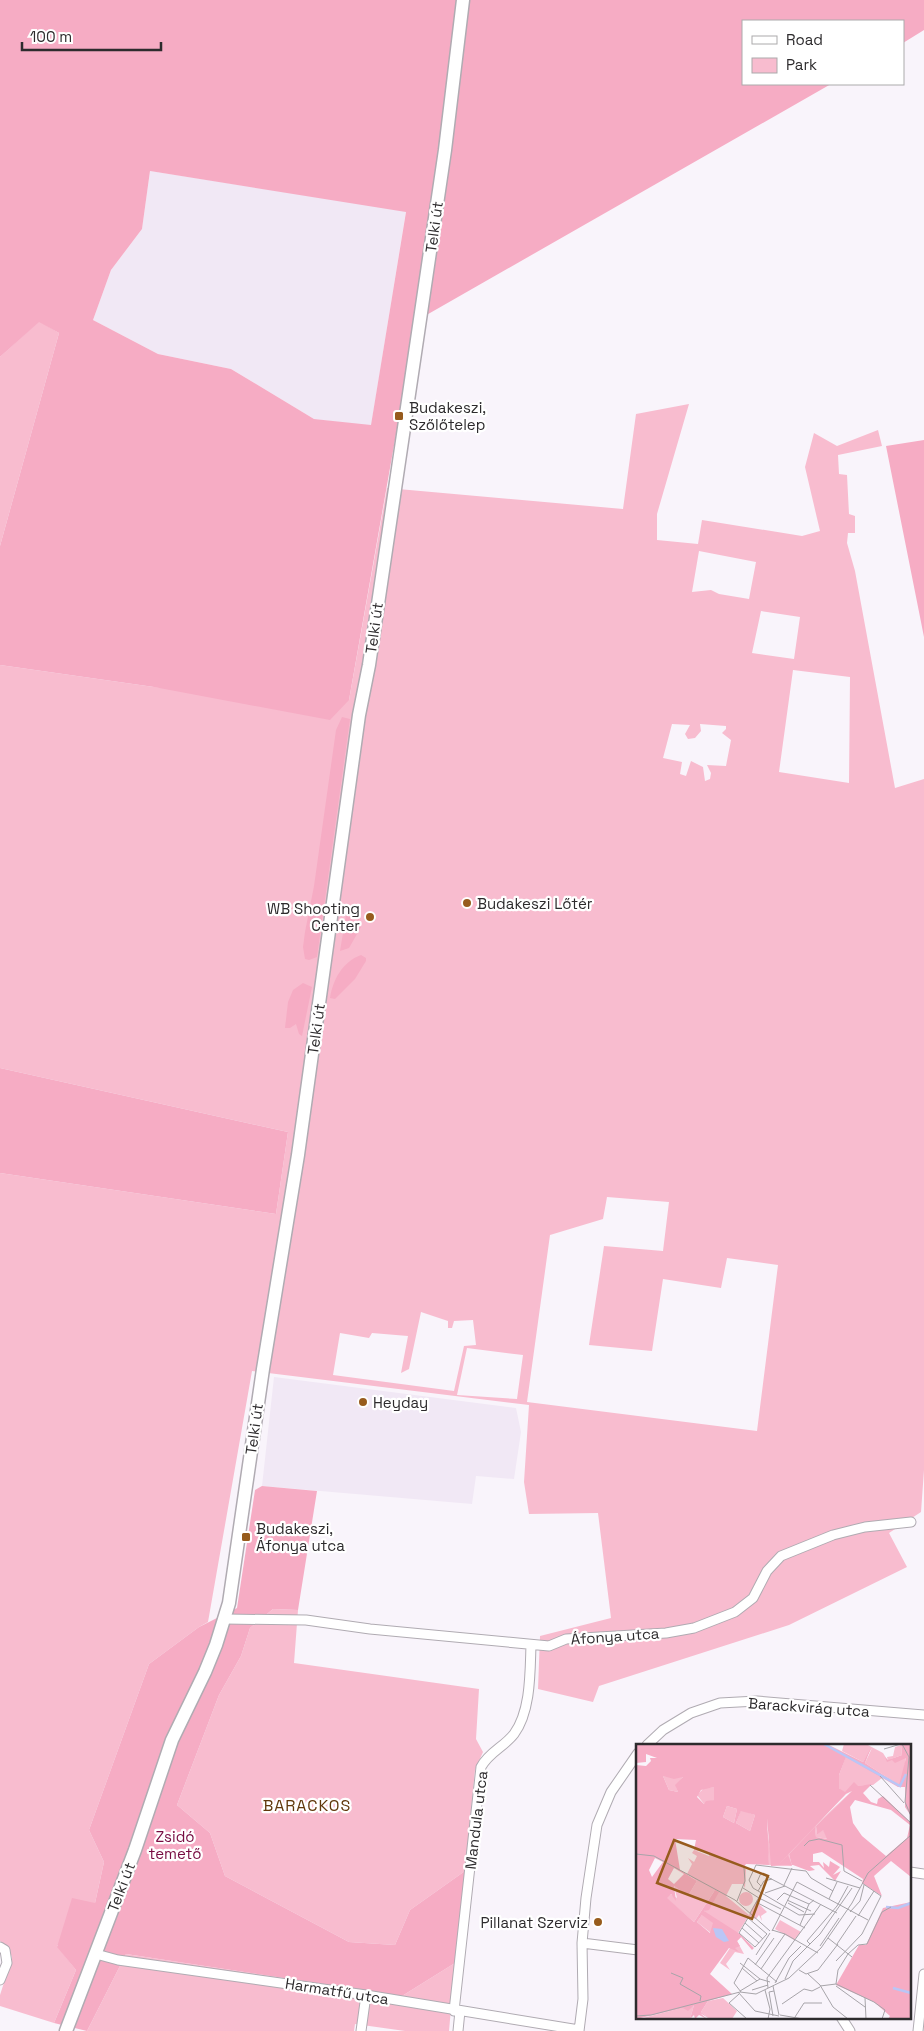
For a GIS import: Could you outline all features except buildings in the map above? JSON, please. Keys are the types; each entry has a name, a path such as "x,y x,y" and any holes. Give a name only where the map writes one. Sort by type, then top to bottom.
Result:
{"main road":[{"name":"Telki út","path":"66,2031 135,1850 172,1740 205,1672 225,1619 233,1580 262,1369 298,1155 359,715 369,665 445,150 463,0"}],"street":[{"name":"Áfonya utca","path":"225,1619 306,1620 370,1629 549,1646 566,1638 666,1633 694,1628 735,1612 753,1598 767,1572 781,1556 833,1536 865,1527 911,1522"},
{"name":"Mandula utca","path":"458,2031 457,2011 481,1767 484,1760 514,1734 518,1728 526,1705 531,1645"},
{"name":"Barackvirág utca","path":"648,1744 663,1730 691,1713 720,1703 757,1701 924,1716"},
{"path":"579,2031 583,1999 582,1943 586,1898 597,1825 611,1792 636,1757"},
{"path":"582,1943 636,1950"},
{"path":"0,1980 6,1963 3,1949"},
{"name":"Harmatfű utca","path":"96,1954 118,1960 366,1995 579,2031"},
{"path":"918,2031 924,1974"},
{"path":"360,2031 366,1995"},
{"path":"842,2018 850,2031"}],"shaded area":[{"path":"150,171 406,211 371,426 314,419 231,369 158,354 93,320 111,270 142,229"},
{"path":"274,1377 516,1408 521,1432 514,1479 476,1476 472,1504 262,1486"}],"green space":[{"path":"0,0 924,0 924,30 904,42 904,20 742,20 742,85 829,85 416,321 349,700 330,720 154,687 0,665 0,546 59,333 39,322 0,357","holes":["150,171 406,212 371,425 314,419 231,369 158,354 93,320 111,270 142,229"]},
{"path":"39,321 59,333 0,546 0,357"},
{"path":"689,404 657,514 657,540 698,544 702,520 802,536 820,531 805,467 814,433 837,446 878,430 882,446 838,455 839,474 847,475 849,514 855,516 855,533 848,533 847,543 855,571 895,788 924,779 924,1470 921,1512 889,1533 907,1567 789,1625 599,1686 593,1702 538,1689 540,1636 611,1618 598,1513 529,1514 524,1482 529,1405 252,1371 208,1622 149,1664 89,1830 104,1862 95,1903 57,1946 76,1970 54,2023 0,2006 0,1995 12,1958 9,1948 0,1941 0,1173 276,1214 288,1132 0,1068 0,665 154,687 349,700 387,488 623,509 636,414","holes":["699,551 756,562 749,599 719,594 711,590 692,592","761,611 800,617 794,659 752,653","793,670 850,677 849,783 779,772","672,724 690,725 685,734 688,739 695,738 701,731 700,724 726,726 722,733 731,740 726,766 707,765 711,773 710,779 705,781 703,767 691,761 686,776 680,774 682,762 663,758","607,1197 669,1202 663,1251 604,1246 589,1345 652,1351 663,1279 721,1288 727,1258 778,1265 757,1431 527,1402 550,1235 603,1219","421,1312 448,1321 448,1328 452,1328 454,1321 473,1320 476,1345 464,1346 454,1391 333,1375 340,1333 369,1338 372,1333 408,1336 401,1373 409,1369","467,1348 523,1355 517,1399 457,1395"]},
{"path":"924,440 924,637 886,446"},
{"path":"342,717 350,719 317,957 309,960 305,959 303,947 305,932 314,886 336,730"},
{"path":"353,912 358,914 361,927 349,948 340,951 346,915"},
{"path":"361,955 366,958 366,961 355,979 335,999 330,998 333,985 340,972 349,962"},
{"path":"303,983 312,987 302,1036 299,1034 296,1024 290,1028 285,1028 288,1002 293,990"},
{"path":"0,1068 288,1132 276,1214 0,1173"},
{"name":"Zsidó temető","path":"262,1486 317,1491 298,1610 273,1609 250,1628 241,1656 219,1695 177,1805 210,1833 225,1876 349,1942 395,1945 410,1910 465,1871 455,1963 402,1996 126,1954 87,2031 54,2023 76,1970 57,1947 72,1898 95,1903 104,1862 89,1830 149,1664 199,1627 237,1608 255,1490"},
{"path":"273,1609 298,1610 294,1663 479,1689 476,1739 483,1752 475,1770 465,1871 410,1910 395,1945 349,1942 225,1876 210,1833 177,1805 219,1695 241,1656 250,1628"},
{"path":"126,1954 402,1996 455,1963 449,2031 405,2031 355,2024 354,2031 87,2031"}],"place":[{"name":"Budakeszi, Szőlőtelep","path":"399,416"},
{"name":"Budakeszi Lőtér","path":"467,903"},
{"name":"WB Shooting Center","path":"370,917"},
{"name":"Heyday","path":"363,1402"},
{"name":"Budakeszi, Áfonya utca","path":"246,1537"},
{"name":"Pillanat Szerviz","path":"598,1922"}],"district":[{"name":"BARACKOS","path":"307,1805"}]}
